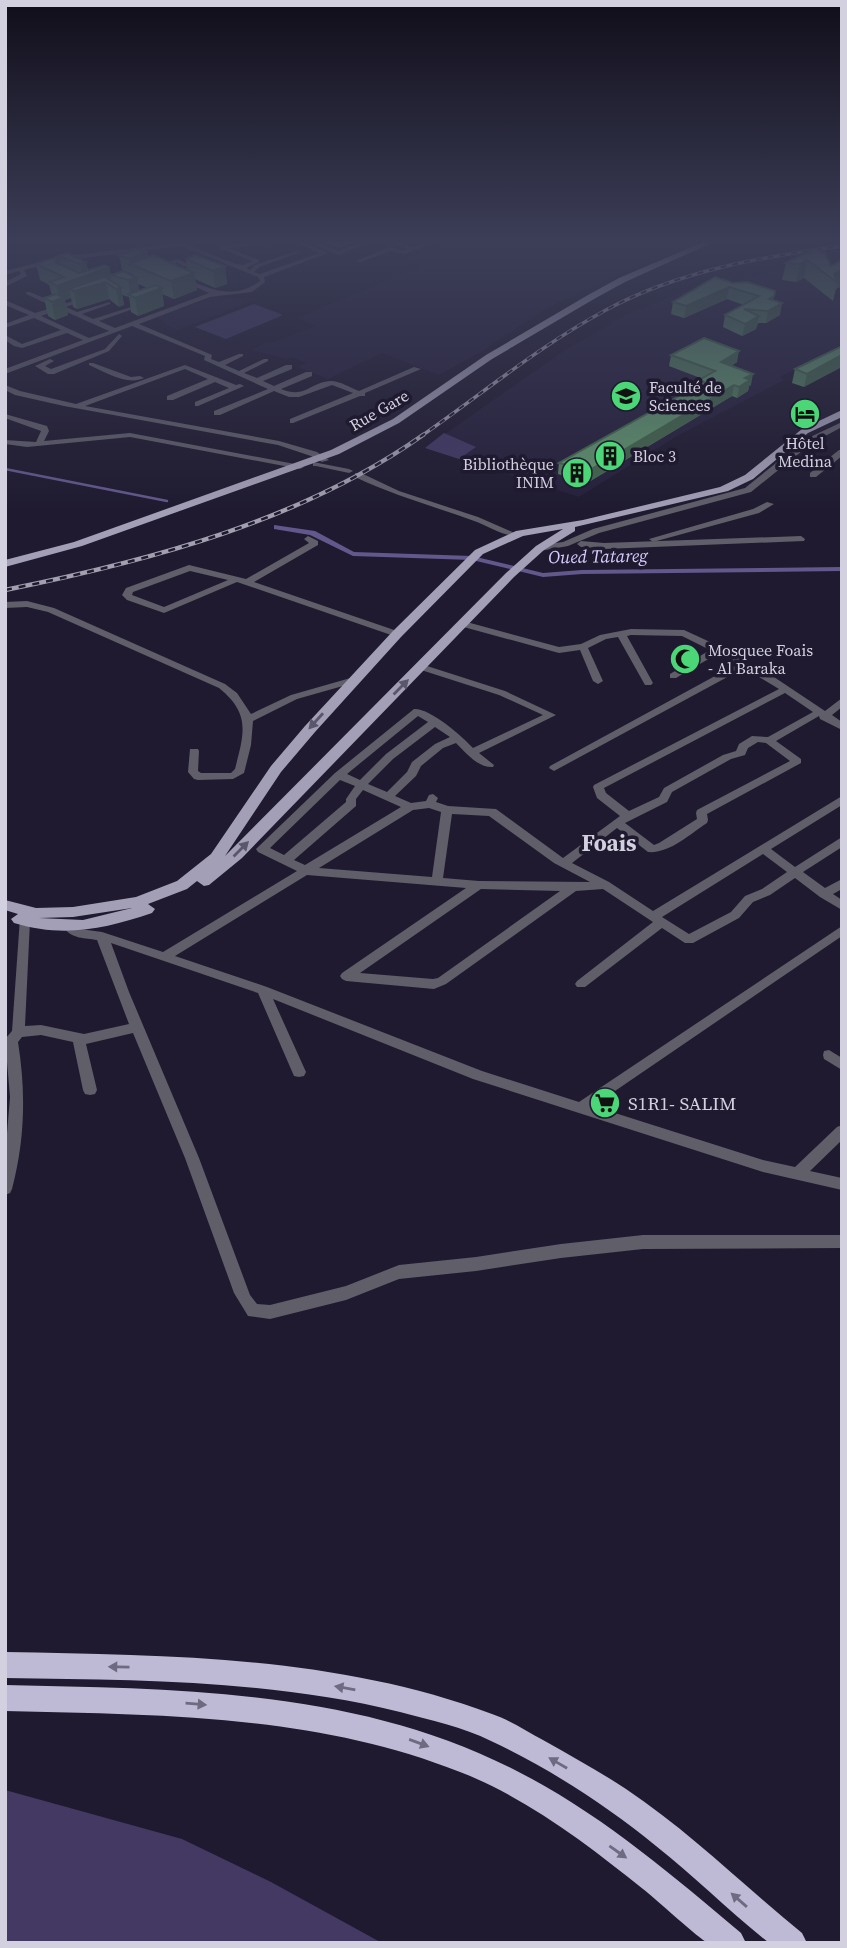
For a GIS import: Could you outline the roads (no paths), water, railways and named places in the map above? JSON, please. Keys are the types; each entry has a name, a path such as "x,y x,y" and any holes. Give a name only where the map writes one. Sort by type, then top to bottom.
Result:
{"highway":[{"path":"5,1665 164,1668 272,1677 344,1687 407,1700 493,1727 560,1764 646,1819 792,1943"},
{"path":"5,1698 178,1702 269,1711 346,1721 412,1740 471,1762 544,1801 649,1873 731,1943"}],"main road":[{"path":"457,379 532,331"},
{"name":"Rue Gare","path":"5,566 80,546 311,462 396,421 457,379"},
{"name":"Rue Gare","path":"311,462 400,421 457,379"},
{"path":"98,924 182,885 207,867 276,769 354,680 478,552 513,534 583,523 733,485 757,471 792,442 840,418"},
{"path":"5,905 98,924 164,903 210,877 237,854 510,575 536,551 583,523"},
{"path":"5,914 24,921 71,920"}],"street":[{"path":"5,337 22,346 65,331"},
{"path":"70,331 89,340"},
{"path":"112,331 116,333"},
{"path":"116,333 107,350 51,372 39,366 121,331"},
{"path":"142,331 186,352"},
{"path":"145,331 210,356 214,361 289,395 299,395 332,383 362,394"},
{"path":"5,372 89,340 116,333"},
{"path":"77,406 185,367 241,355"},
{"path":"239,373 266,360"},
{"path":"146,389 214,361"},
{"path":"91,364 133,379 166,368 185,367 236,388"},
{"path":"198,404 289,367"},
{"path":"293,421 417,369"},
{"path":"217,413 309,374"},
{"path":"170,398 215,379"},
{"path":"5,387 23,394 77,406 235,434 291,447 311,462"},
{"path":"93,408 101,397"},
{"path":"5,416 44,428 39,444"},
{"path":"536,551 565,544 596,530 748,490 840,418"},
{"path":"5,442 39,444 131,435 311,462 354,473 402,495 513,534"},
{"path":"813,475 842,452"},
{"path":"565,544 645,541 749,513 770,504"},
{"path":"248,582 315,543 308,538"},
{"path":"581,544 604,546 802,539"},
{"path":"237,579 164,610 127,595 129,590 189,568 237,579 248,582 397,634"},
{"path":"5,605 27,604 51,610 222,686 241,702 249,719 240,772 236,775 196,775 193,772 194,751"},
{"path":"463,624 559,650 583,647 603,637 621,634 645,631 684,633 746,664 842,727"},
{"path":"621,634 648,683"},
{"path":"583,647 598,681"},
{"path":"673,676 718,649"},
{"path":"554,768 746,664"},
{"path":"421,667 502,693 551,715 471,753"},
{"path":"249,719 294,697 354,680"},
{"path":"564,863 623,820 663,799 668,790 727,757 741,753 741,748 753,739 769,741 797,761 701,813 703,820 663,846 652,849 623,820 601,795 598,787 786,689"},
{"path":"769,741 821,715 842,701"},
{"path":"489,765 471,753 457,738 418,711 339,775 262,849 307,871 478,885 605,885"},
{"path":"285,861 352,803 351,799 361,784 413,736 435,722"},
{"path":"388,797 412,774 412,769 423,758 439,746 457,738"},
{"path":"339,775 410,807"},
{"path":"581,984 657,919 842,800"},
{"path":"164,957 410,807 431,801 447,810 492,812 564,863 605,885 686,939 694,940 735,915 749,899 766,892 842,841"},
{"path":"437,881 447,810"},
{"path":"763,849 842,906"},
{"path":"824,894 842,883"},
{"path":"478,885 346,976 434,984 442,981 573,887"},
{"path":"5,1189 13,1163 17,1101 12,1039 24,921"},
{"path":"98,924 164,957 263,990 478,1075 763,1166 842,1184"},
{"path":"98,924 116,977 138,1027 146,1055 166,1094 239,1287 248,1306 259,1313 346,1293 399,1272 561,1251 643,1242 842,1241"},
{"path":"581,1107 842,930"},
{"path":"263,990 299,1072"},
{"path":"12,1039 41,1030 79,1039 138,1027"},
{"path":"79,1039 90,1090"},
{"path":"829,1055 842,1065"},
{"path":"799,1173 842,1131"}],"waterway":[{"name":"Oued Tatareg","path":"5,469 167,501"},
{"name":"Oued Tatareg","path":"277,527 312,533 353,554 472,558 543,575 582,572 842,569"}],"railway":[{"path":"421,436 570,331"},
{"path":"5,590 114,566 222,534 326,491 376,465 421,436"}],"place":[{"name":"Faculté de Sciences","path":"626,396"},
{"name":"Hôtel Medina","path":"805,414"},
{"name":"Bloc 3","path":"610,456"},
{"name":"Bibliothèque INIM","path":"577,473"},
{"name":"Mosquee Foais - Al Baraka","path":"685,659"},
{"name":"S1R1- SALIM","path":"605,1103"}],"district":[{"name":"Foais","path":"609,843"}]}
